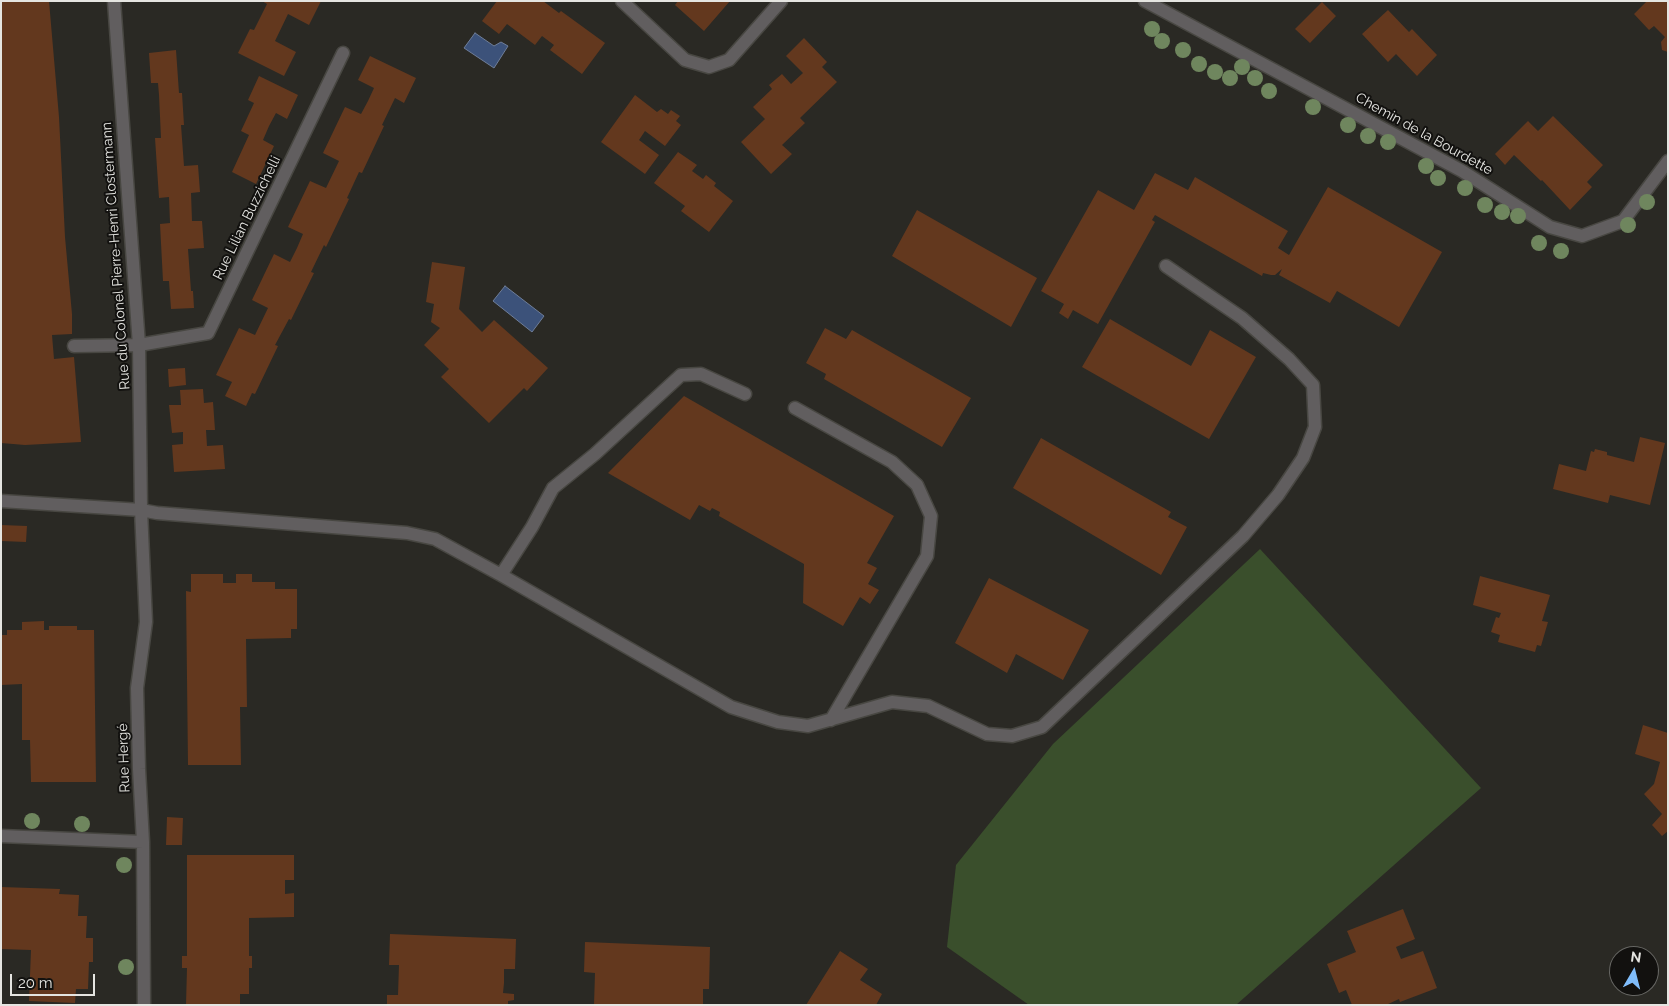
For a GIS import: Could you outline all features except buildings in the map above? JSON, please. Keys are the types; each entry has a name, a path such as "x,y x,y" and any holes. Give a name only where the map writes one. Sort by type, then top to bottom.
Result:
{"street":[{"name":"Rue du Colonel Pierre-Henri Clostermann","path":"114,1 139,344 142,510"},
{"path":"622,1 685,60 709,67 729,60 781,1"},
{"name":"Chemin de la Bourdette","path":"1145,1 1462,171 1550,227 1582,236 1624,221 1668,161"},
{"name":"Rue Lilian Buzzichelli","path":"139,344 208,333 343,53"},
{"path":"1,501 142,510 407,533 435,539 731,707 778,722 808,726 892,702 928,706 987,734 1012,736 1042,728 1243,536 1278,495 1303,458 1315,427 1313,385 1289,360 1242,318 1166,266"},
{"path":"74,346 139,344"},
{"path":"501,575 532,527 553,488 595,454 681,375 701,374 745,394"},
{"path":"795,408 892,462 917,485 930,516 927,556 831,720"},
{"name":"Rue Hergé","path":"142,510 146,622 137,688 138,769 143,842 144,1005"},
{"path":"1,836 143,842"}],"green space":[{"path":"1260,549 1481,788 1236,1005 1029,1005 947,947 956,865 1053,744"}],"water":[{"path":"475,33 494,46 501,42 508,46 494,68 464,48"},
{"path":"505,286 544,316 532,332 493,301"}]}
